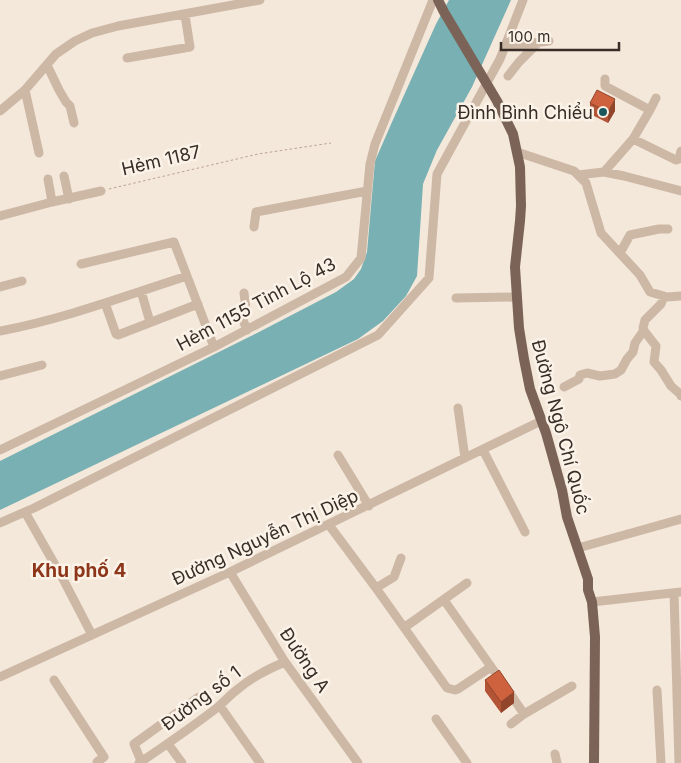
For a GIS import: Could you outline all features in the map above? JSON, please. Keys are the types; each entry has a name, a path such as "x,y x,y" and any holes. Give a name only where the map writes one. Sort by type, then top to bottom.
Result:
{"main road":[{"name":"Đường Ngô Chí Quốc","path":"438,0 497,101 513,134 517,152 520,167 521,206 515,267 519,328 530,389 546,433 562,490 567,517 588,579 588,590 592,602 595,637 594,763"}],"street":[{"path":"0,110 24,90 56,54 75,41 92,33 118,26 185,15 236,2 260,0"},
{"name":"Hẻm 1155 Tỉnh Lộ 43","path":"0,450 214,347 346,277 361,258 370,164 375,144 433,0"},
{"path":"0,523 378,335 429,278 437,174 485,79 500,59 523,0"},
{"path":"127,58 190,47 185,15"},
{"path":"505,46 545,41 519,62 508,76"},
{"path":"48,65 59,90 70,106 74,122"},
{"path":"605,80 605,86 650,110"},
{"path":"24,90 39,153"},
{"path":"604,172 633,138 656,98"},
{"path":"633,138 676,160 679,159 681,152"},
{"path":"517,152 574,171 586,183 601,233 640,275 650,292 667,297 681,296"},
{"path":"578,175 604,172 681,191"},
{"path":"64,176 69,199"},
{"path":"48,179 52,202"},
{"name":"Hẻm 1187","path":"0,216 102,191"},
{"path":"254,228 256,212 367,191"},
{"path":"620,253 630,235 668,229"},
{"path":"81,264 174,242 214,347"},
{"path":"0,331 30,325 105,303 187,276"},
{"path":"0,287 22,281"},
{"path":"141,291 150,322"},
{"path":"244,293 246,309 241,315 247,330"},
{"path":"564,387 579,379 580,375 600,376 615,374 621,370 644,330 645,320 661,304 664,296"},
{"path":"456,298 517,297"},
{"path":"105,303 118,335 198,304"},
{"path":"644,330 656,346 654,362 671,386 681,395"},
{"path":"0,376 42,365"},
{"path":"458,408 465,458"},
{"name":"Đường Nguyễn Thị Diệp","path":"0,677 330,525 541,421"},
{"path":"483,450 525,532"},
{"path":"338,455 369,506"},
{"path":"25,512 63,578 92,635"},
{"path":"578,548 681,519"},
{"path":"330,525 447,688 458,689 497,675"},
{"path":"376,588 394,577 401,558"},
{"name":"Đường A","path":"230,572 285,662 358,763"},
{"path":"405,627 467,583"},
{"path":"592,602 678,592 679,763"},
{"path":"444,600 524,714"},
{"name":"Đường số 1","path":"140,762 220,706 238,688 263,671 285,662"},
{"path":"54,680 104,757 98,763"},
{"path":"511,724 524,714 572,686"},
{"path":"657,690 661,763"},
{"path":"140,762 134,744 198,698"},
{"path":"220,706 260,763"},
{"path":"436,719 467,763"},
{"path":"168,744 182,763"}],"path":[{"name":"Hẻm 1187","path":"102,191 258,154 331,143"}],"water":[{"path":"449,0 511,0 472,87 437,150 423,184 417,276 406,296 383,321 358,339 0,510 0,461 259,332 336,292 354,279 361,269 367,252 375,161 436,24"}],"building":[{"path":"597,90 615,99 608,112 590,103"},
{"path":"499,670 514,692 501,702 485,680"}],"place":[{"name":"Đình Bình Chiểu","path":"603,112"}],"district":[{"name":"Khu phố 4","path":"79,570"}]}
